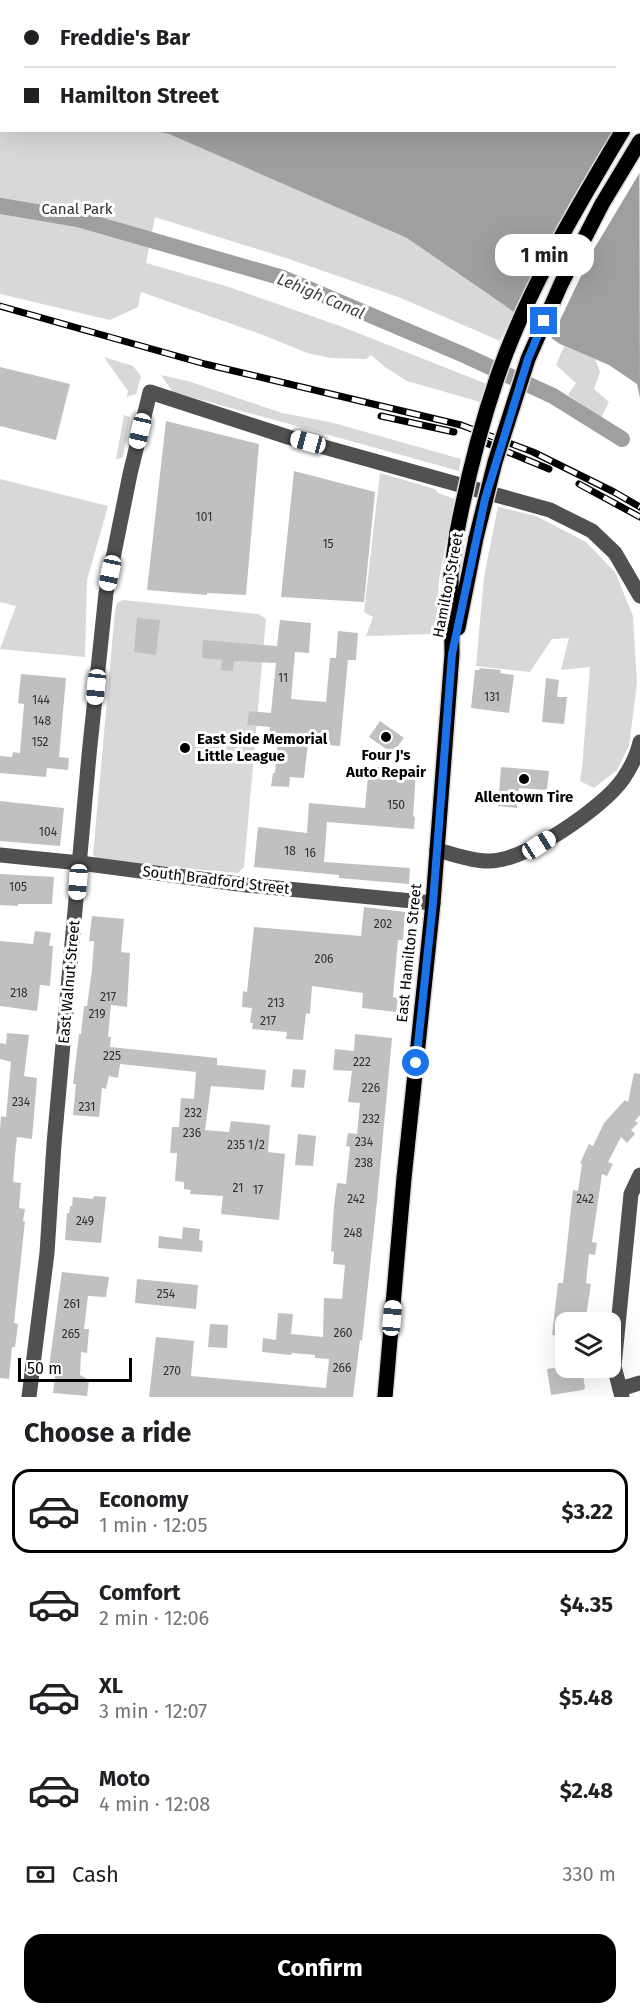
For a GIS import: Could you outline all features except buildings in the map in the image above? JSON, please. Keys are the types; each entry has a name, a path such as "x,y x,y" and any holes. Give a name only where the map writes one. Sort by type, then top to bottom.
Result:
{"main road":[{"name":"Hamilton Street","path":"452,654 451,575 457,532 483,425 502,366 532,294 588,188 622,132"},
{"name":"Hamilton Street","path":"452,654 476,538 495,462 528,359 561,284 602,204 640,141"},
{"name":"East Hamilton Street","path":"384,1394 433,903 452,654"}],"street":[{"name":"East Walnut Street","path":"28,1397 47,1253 54,1144 106,592 130,474 150,392 288,437 550,510 592,531 615,553 640,596"},
{"path":"437,850 487,861 505,859 524,853 567,828 622,782 636,758 640,742"},
{"name":"South Bradford Street","path":"0,855 246,885 433,903"},
{"path":"640,1175 631,1194 614,1366 621,1393 640,1383"}],"green space":[{"name":"Canal Park","path":"0,132 162,132 407,238 514,312 500,341 401,298 289,259 155,217 146,263 229,287 340,326 487,384 480,402 407,381 371,355 366,359 331,358 307,353 141,292 138,307 110,320 0,294"},
{"path":"564,346 595,359 600,372 594,389 609,402 601,418 568,395 576,383 556,365"},
{"path":"104,357 133,366 141,376 136,394 127,397 128,391"},
{"path":"161,375 188,381 282,413 330,422 461,459 459,471 173,392"},
{"path":"124,415 130,417 123,457 116,460"},
{"path":"380,473 435,489 438,493 455,499 439,579 436,634 366,636 373,617 364,612"},
{"path":"0,479 108,506 87,580 85,657 0,649 16,606 0,602"},
{"path":"498,507 536,516 586,542 615,572 633,616 637,683 629,746 617,770 594,788 580,781 590,667 561,670 569,638 552,639 530,672 476,666 484,577"},
{"path":"123,600 259,614 266,619 244,867 238,873 100,861 93,855 115,611 117,603"}],"shaded area":[{"path":"160,132 639,132 640,398 637,384 609,365 560,344 407,238 169,134"}],"pier":[{"path":"613,132 640,132 640,172 594,249 550,341 514,316 530,278 572,199"}],"waterway":[{"name":"Lehigh Canal","path":"0,206 78,219 283,278 464,355 553,396 622,439"}],"railway":[{"path":"0,306 205,364 461,425 533,452 640,507"},
{"path":"381,416 454,432"},
{"path":"474,438 549,469"},
{"path":"579,484 640,517"}],"place":[{"name":"Four J's Auto Repair","path":"386,737"},
{"name":"East Side Memorial Little League","path":"185,748"},
{"name":"Allentown Tire","path":"524,779"}],"route":[{"path":"416,1063 433,903 452,654 476,538 495,462 528,359 544,321"}]}
